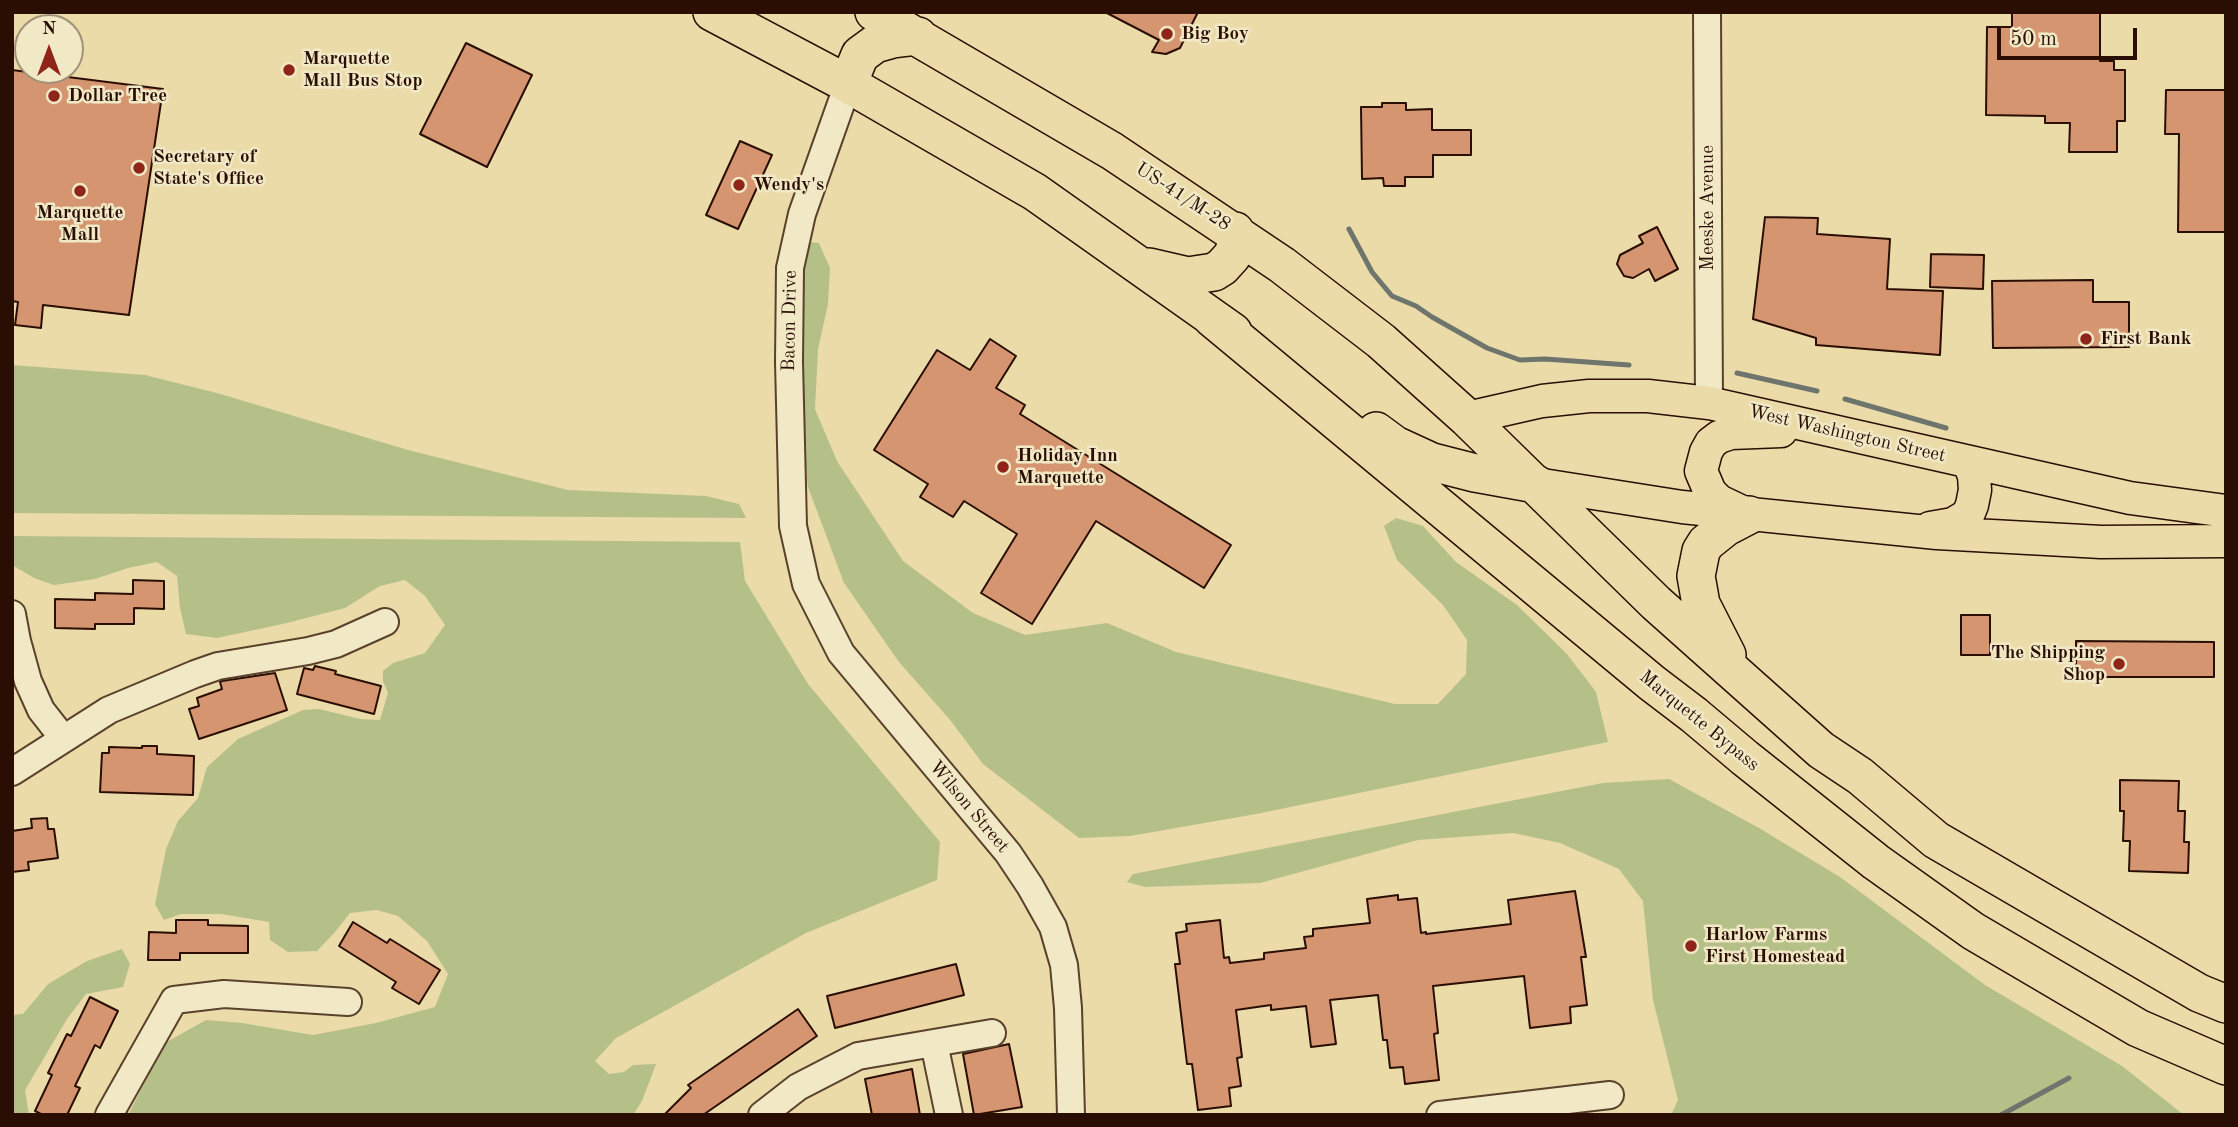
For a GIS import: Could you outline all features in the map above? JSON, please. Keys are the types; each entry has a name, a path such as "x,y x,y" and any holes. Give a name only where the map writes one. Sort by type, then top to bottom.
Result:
{"highway":[{"path":"712,12 848,84 1035,192 1395,445 1432,462 1536,484"},
{"name":"US-41/M-28","path":"874,12 1112,151 1234,231 1381,341 1467,418"},
{"path":"848,84 860,55 875,44 918,36"},
{"path":"1135,262 1188,276 1214,272 1232,256 1236,246 1234,231"},
{"name":"Marquette Bypass","path":"1212,318 1652,683 1876,862 1973,931 2126,1021 2226,1066"},
{"path":"1467,418 1656,603 1822,750 1860,776 1936,840 2199,993 2226,1004"},
{"path":"1738,674 1707,619 1696,576 1701,551 1706,542 1749,514"}],"main road":[{"name":"West Washington Street","path":"1467,418 1542,401 1589,396 1648,396 1709,403 2130,498 2226,511"},
{"path":"1749,514 1719,501 1710,492 1701,471 1706,452 1712,443 1731,433 1824,429"},
{"path":"1915,531 1953,524 1968,514 1975,490 1969,462"},
{"path":"1536,484 1682,507 1915,531 2101,542 2226,541"}],"street":[{"name":"Meeske Avenue","path":"1707,12 1709,403"},
{"name":"Bacon Drive","path":"793,526 790,268 802,214 848,84"},
{"name":"Wilson Street","path":"793,526 806,584 841,653 1008,853 1053,927 1064,965 1071,1115"},
{"path":"12,614 28,681 41,710 62,738"},
{"path":"12,772 108,710 195,674 218,666 336,644 385,622"},
{"path":"108,1115 174,1000 224,994 348,1002"},
{"path":"762,1115 798,1087 858,1056 992,1033"},
{"path":"934,1043 949,1115"},
{"path":"1440,1115 1610,1096"}],"green space":[{"path":"807,242 819,243 830,268 828,304 818,349 815,409 837,461 903,561 973,613 1025,635 1107,623 1176,652 1395,704 1438,704 1466,674 1467,640 1443,605 1397,560 1384,526 1396,518 1423,526 1456,562 1517,605 1567,654 1596,692 1608,742 1256,814 1130,836 1079,838 983,764 951,721 899,662 844,583 808,487 794,363 796,267"},
{"path":"12,365 145,375 217,393 408,450 568,490 706,496 739,504 746,518 12,513"},
{"path":"12,536 740,542 745,581 808,684 940,842 937,880 806,933 616,1038 595,1061 609,1074 624,1072 633,1065 656,1064 642,1101 633,1115 128,1115 165,1043 206,1020 313,1035 376,1023 435,1007 448,974 427,941 398,916 377,910 350,913 317,951 288,952 270,940 269,922 221,914 181,914 164,920 155,904 166,849 178,821 198,798 207,767 238,739 303,710 319,709 360,719 380,720 388,693 383,681 383,671 393,663 425,653 445,625 425,596 405,580 380,586 345,608 287,623 217,638 186,634 177,576 157,562 95,579 54,585 34,578 12,565"},
{"path":"1669,779 1759,828 1840,877 1985,985 2122,1066 2184,1115 1671,1115 1678,1100 1653,1000 1643,901 1619,869 1560,843 1513,833 1418,840 1260,883 1145,887 1127,882 1133,874 1603,783"},
{"path":"122,949 130,964 123,987 86,994 67,1019 25,1090 29,1115 12,1115 12,1015 23,1014 48,984 87,961"}],"building":[{"name":"Big Boy","path":"1105,12 1198,12 1180,48 1166,54 1152,52 1159,40"},
{"path":"2012,12 2100,12 2100,61 2114,61 2114,70 2125,70 2125,121 2117,121 2117,152 2069,152 2070,123 2045,123 2045,116 1986,115 1987,27 2012,27"},
{"path":"466,43 532,75 487,167 420,134"},
{"name":"Marquette Mall","path":"12,70 14,84 84,84 84,79 163,89 129,315 43,305 41,328 15,325 18,302 12,301"},
{"path":"2166,90 2226,90 2226,232 2178,232 2179,134 2165,134"},
{"path":"1382,103 1406,103 1406,110 1432,109 1432,130 1471,130 1471,155 1433,155 1433,177 1405,177 1405,186 1384,186 1383,178 1362,179 1361,107 1382,107"},
{"name":"Wendy's","path":"740,141 772,155 738,229 706,215"},
{"path":"1765,217 1818,218 1817,234 1890,239 1887,289 1943,291 1940,355 1816,345 1816,338 1753,319"},
{"path":"1657,227 1678,269 1655,281 1649,269 1633,278 1624,276 1617,264 1620,255 1643,243 1639,236"},
{"path":"1931,254 1984,255 1983,289 1930,287"},
{"path":"2093,280 2093,302 2129,302 2129,347 1993,348 1992,281"},
{"name":"Holiday Inn Marquette","path":"990,339 1016,356 996,388 1025,405 1020,414 1231,545 1204,588 1096,521 1032,624 981,593 1017,534 964,501 953,517 920,497 928,484 874,450 937,350 970,370"},
{"path":"133,580 164,581 164,609 134,608 134,624 95,624 95,629 55,628 55,599 95,600 95,593 133,594"},
{"path":"1961,615 1990,615 1990,655 1961,655"},
{"path":"2076,641 2214,642 2214,677 2076,677"},
{"path":"315,666 381,686 374,714 297,694 304,668 313,670"},
{"path":"275,673 287,710 199,739 189,709 199,706 197,698 222,689 222,681"},
{"path":"157,746 157,754 194,756 193,795 100,792 102,753 109,753 109,747"},
{"path":"2120,780 2179,781 2178,811 2185,811 2184,842 2189,842 2188,873 2129,871 2130,841 2123,841 2124,811 2120,811"},
{"path":"47,818 48,829 54,829 58,858 28,862 29,870 12,872 12,831 32,828 31,819"},
{"path":"1575,891 1586,957 1581,957 1587,1005 1570,1007 1571,1023 1530,1028 1524,976 1433,986 1439,1080 1405,1084 1403,1067 1390,1068 1387,1040 1383,1040 1378,995 1330,1000 1336,1044 1311,1047 1306,1006 1271,1010 1271,1005 1236,1010 1242,1057 1237,1058 1241,1086 1229,1088 1231,1106 1198,1110 1192,1064 1187,1064 1175,964 1180,964 1176,933 1187,931 1186,924 1220,920 1224,958 1229,957 1230,963 1264,959 1264,953 1306,948 1304,937 1313,936 1313,929 1370,923 1367,899 1398,895 1398,900 1417,898 1421,933 1426,934 1511,924 1508,900"},
{"path":"176,920 208,920 208,925 248,926 248,953 180,953 180,960 148,960 149,932 176,933"},
{"path":"353,922 387,943 390,939 440,970 419,1004 392,988 396,982 339,946"},
{"path":"956,964 964,995 835,1028 827,996"},
{"path":"90,997 118,1011 100,1048 95,1045 75,1086 80,1088 67,1115 43,1115 35,1111 52,1075 48,1073 67,1034 71,1036"},
{"path":"798,1009 817,1036 703,1115 664,1115 691,1088 688,1085"},
{"path":"1009,1044 1022,1107 974,1115 963,1054"},
{"path":"912,1069 920,1115 872,1115 865,1079"}],"waterway":[{"path":"1349,229 1372,272 1392,296 1416,306 1487,348 1520,360 1545,359 1629,365"},
{"path":"1737,373 1817,391"},
{"path":"1845,399 1946,428"},
{"path":"2001,1115 2069,1078"}],"place":[{"name":"Big Boy","path":"1167,34"},
{"name":"Marquette Mall Bus Stop","path":"289,70"},
{"name":"Dollar Tree","path":"54,96"},
{"name":"Secretary of State's Office","path":"139,168"},
{"name":"Wendy's","path":"739,185"},
{"name":"Marquette Mall","path":"80,191"},
{"name":"First Bank","path":"2086,339"},
{"name":"Holiday Inn Marquette","path":"1003,467"},
{"name":"The Shipping Shop","path":"2119,664"},
{"name":"Harlow Farms First Homestead","path":"1691,946"}]}
